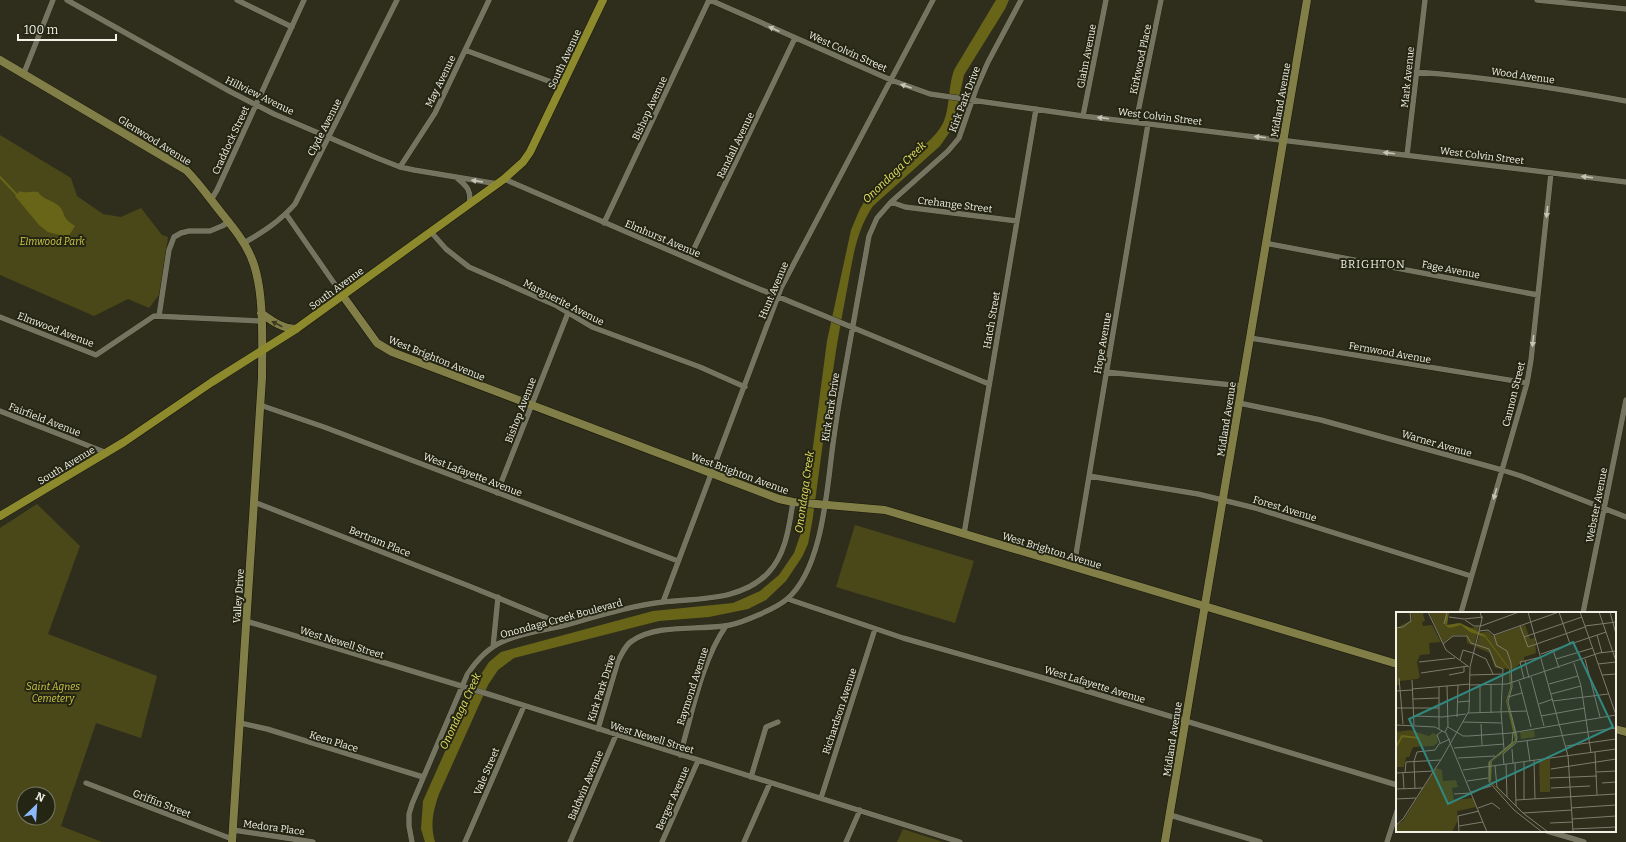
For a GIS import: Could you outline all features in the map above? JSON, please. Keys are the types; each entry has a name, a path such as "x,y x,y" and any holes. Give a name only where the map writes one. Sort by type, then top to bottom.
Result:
{"main road":[{"name":"South Avenue","path":"0,516 107,453 212,382 296,329 501,181 523,162 530,152 603,0"}],"street":[{"path":"24,73 53,0"},
{"name":"Hillview Avenue","path":"67,0 256,105 400,167 457,178 501,181"},
{"path":"237,0 292,27"},
{"name":"Craddock Street","path":"211,200 217,190 304,0"},
{"name":"Clyde Avenue","path":"244,243 270,228 295,204 397,0"},
{"name":"May Avenue","path":"400,167 434,113 489,0"},
{"name":"West Colvin Street","path":"710,0 891,80 930,94 1083,116 1626,182"},
{"name":"Bishop Avenue","path":"604,223 710,0"},
{"name":"Hunt Avenue","path":"663,602 779,296 791,269 933,0"},
{"name":"Kirk Park Drive","path":"598,730 618,661 622,652 632,641 642,636 658,632 726,626 743,621 781,604 796,590 811,560 822,523 822,505 869,236 877,218 891,202 956,143 965,126 972,99 988,62 1020,0"},
{"name":"Glahn Avenue","path":"1083,116 1106,0"},
{"name":"Kirkwood Place","path":"1136,122 1161,0"},
{"name":"Midland Avenue","path":"1165,842 1307,0"},
{"name":"Mark Avenue","path":"1407,155 1425,0"},
{"path":"1537,0 1594,3 1626,9"},
{"name":"Randall Avenue","path":"689,259 795,38"},
{"path":"465,50 562,86"},
{"name":"Glenwood Avenue","path":"0,60 186,170 194,177 244,243 252,259 257,277 263,351"},
{"name":"Wood Avenue","path":"1416,72 1464,76 1576,92 1626,101"},
{"name":"Hatch Street","path":"964,534 1036,109"},
{"name":"Hope Avenue","path":"1074,566 1148,124"},
{"name":"Cannon Street","path":"1461,612 1527,383 1531,360 1551,173"},
{"path":"457,178 467,186 470,193 469,204"},
{"name":"Elmhurst Avenue","path":"501,181 853,328"},
{"name":"Crehange Street","path":"891,202 905,207 1017,221"},
{"name":"West Brighton Avenue","path":"286,214 377,343 424,365 779,499 797,503 885,510 1396,664"},
{"path":"159,316 169,250 174,237 189,231 210,231 229,222"},
{"name":"Marguerite Avenue","path":"431,232 446,249 469,267 555,305 592,327 700,367 745,387"},
{"name":"Fage Avenue","path":"1266,243 1538,295"},
{"name":"Bishop Avenue","path":"497,493 568,313"},
{"name":"Elmwood Avenue","path":"0,317 96,355 107,349 150,318 159,316 261,317"},
{"path":"261,317 288,329 296,329"},
{"path":"853,328 989,384"},
{"name":"Fernwood Avenue","path":"1250,338 1527,383"},
{"name":"Valley Drive","path":"232,837 263,351"},
{"path":"1106,372 1242,386"},
{"name":"Webster Avenue","path":"1583,612 1626,400"},
{"name":"Warner Avenue","path":"1239,403 1321,420 1502,470 1626,517"},
{"name":"West Lafayette Avenue","path":"260,405 324,427 678,561"},
{"name":"Fairfield Avenue","path":"0,411 107,453"},
{"name":"Forest Avenue","path":"1089,476 1223,500 1255,508 1471,576"},
{"name":"Bertram Place","path":"254,502 498,597 564,625"},
{"name":"Onondaga Creek Boulevard","path":"412,842 409,826 409,814 423,777 461,687 474,664 493,647 504,640 628,609 663,602 727,595 748,587 763,578 778,559 785,544 797,503"},
{"path":"493,647 498,597"},
{"name":"West Lafayette Avenue","path":"788,599 875,629 1047,679 1396,785"},
{"name":"West Newell Street","path":"246,621 488,694 616,736 960,842"},
{"name":"Raymond Avenue","path":"680,755 706,665 712,649 726,626"},
{"name":"Richardson Avenue","path":"821,798 875,629"},
{"name":"Vale Street","path":"465,842 524,706"},
{"path":"751,777 766,727 778,722"},
{"name":"Keen Place","path":"240,723 267,729 423,777"},
{"path":"1616,729 1626,732"},
{"name":"Baldwin Avenue","path":"570,842 616,736"},
{"name":"Berger Avenue","path":"662,842 698,761"},
{"name":"Griffin Street","path":"86,783 232,837"},
{"path":"744,842 770,783"},
{"path":"846,842 860,810"},
{"path":"1387,842 1396,814"},
{"path":"1170,815 1260,842"},
{"path":"1550,832 1584,842"},
{"name":"Medora Place","path":"232,837 313,842"}],"green space":[{"name":"Elmwood Park","path":"0,135 71,178 77,196 103,214 121,217 141,208 162,235 168,237 159,295 149,308 128,299 94,316 0,275"},
{"name":"Saint Agnes Cemetery","path":"37,504 80,546 48,634 157,676 141,738 96,723 61,826 102,842 0,842 0,528"},
{"path":"855,525 974,561 955,623 836,587"},
{"path":"903,829 943,842 897,842"}],"shaded area":[{"path":"996,0 1009,0 1005,9 964,75 953,125 949,133 940,146 873,206 858,237 852,260 841,323 808,544 802,557 786,581 766,600 748,609 709,617 659,621 514,658 498,670 488,685 439,794 433,818 433,836 435,842 425,842 421,829 423,801 476,682 489,662 501,652 653,611 733,603 760,591 779,575 794,553 802,530 827,341 851,230 865,200 937,133 946,115 954,70"},
{"path":"20,191 38,192 59,206 66,218 75,226 68,237 48,232 39,225 15,196"}],"waterway":[{"path":"0,177 18,196"}],"district":[{"name":"BRIGHTON","path":"1373,264"}],"water label":[{"name":"Onondaga Creek","path":"894,172"},
{"name":"Onondaga Creek","path":"804,492"},
{"name":"Onondaga Creek","path":"460,711"}]}
